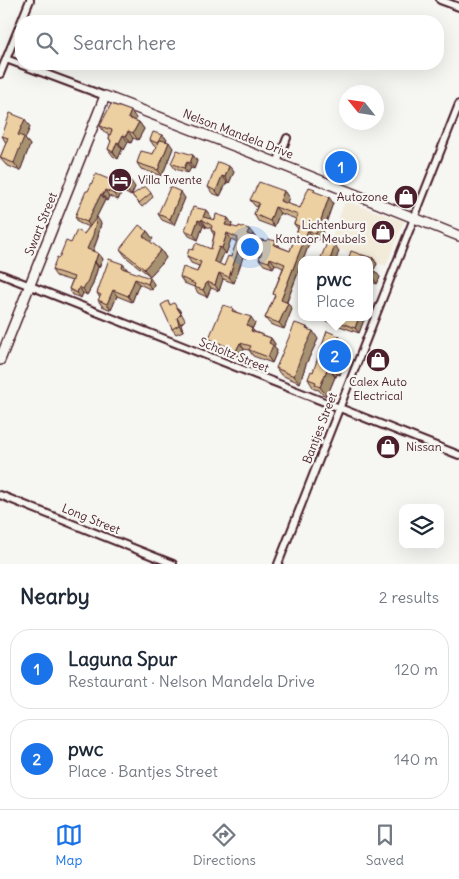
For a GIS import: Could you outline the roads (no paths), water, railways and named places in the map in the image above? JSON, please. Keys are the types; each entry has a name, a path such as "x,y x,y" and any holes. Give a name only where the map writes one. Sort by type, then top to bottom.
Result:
{"main road":[{"name":"Nelson Mandela Drive","path":"105,96 459,236"},
{"name":"Swart Street","path":"0,360 105,96"}],"street":[{"path":"24,15 30,0"},
{"path":"440,0 459,8"},
{"path":"0,74 15,37"},
{"name":"Nelson Mandela Drive","path":"6,59 15,62"},
{"name":"Nelson Mandela Drive","path":"35,70 105,96"},
{"name":"Bantjes Street","path":"278,564 459,104"},
{"path":"277,163 286,138"},
{"name":"Scholtz Street","path":"0,274 459,455"},
{"name":"Long Street","path":"0,495 174,564"}],"place":[{"name":"Laguna Spur","path":"341,167"},
{"name":"Villa Twente","path":"120,180"},
{"name":"Autozone","path":"406,197"},
{"name":"Lichtenburg Kantoor Meubels","path":"383,232"},
{"name":"pwc","path":"335,356"},
{"name":"Calex Auto Electrical","path":"378,360"},
{"name":"Nissan","path":"388,447"}]}
